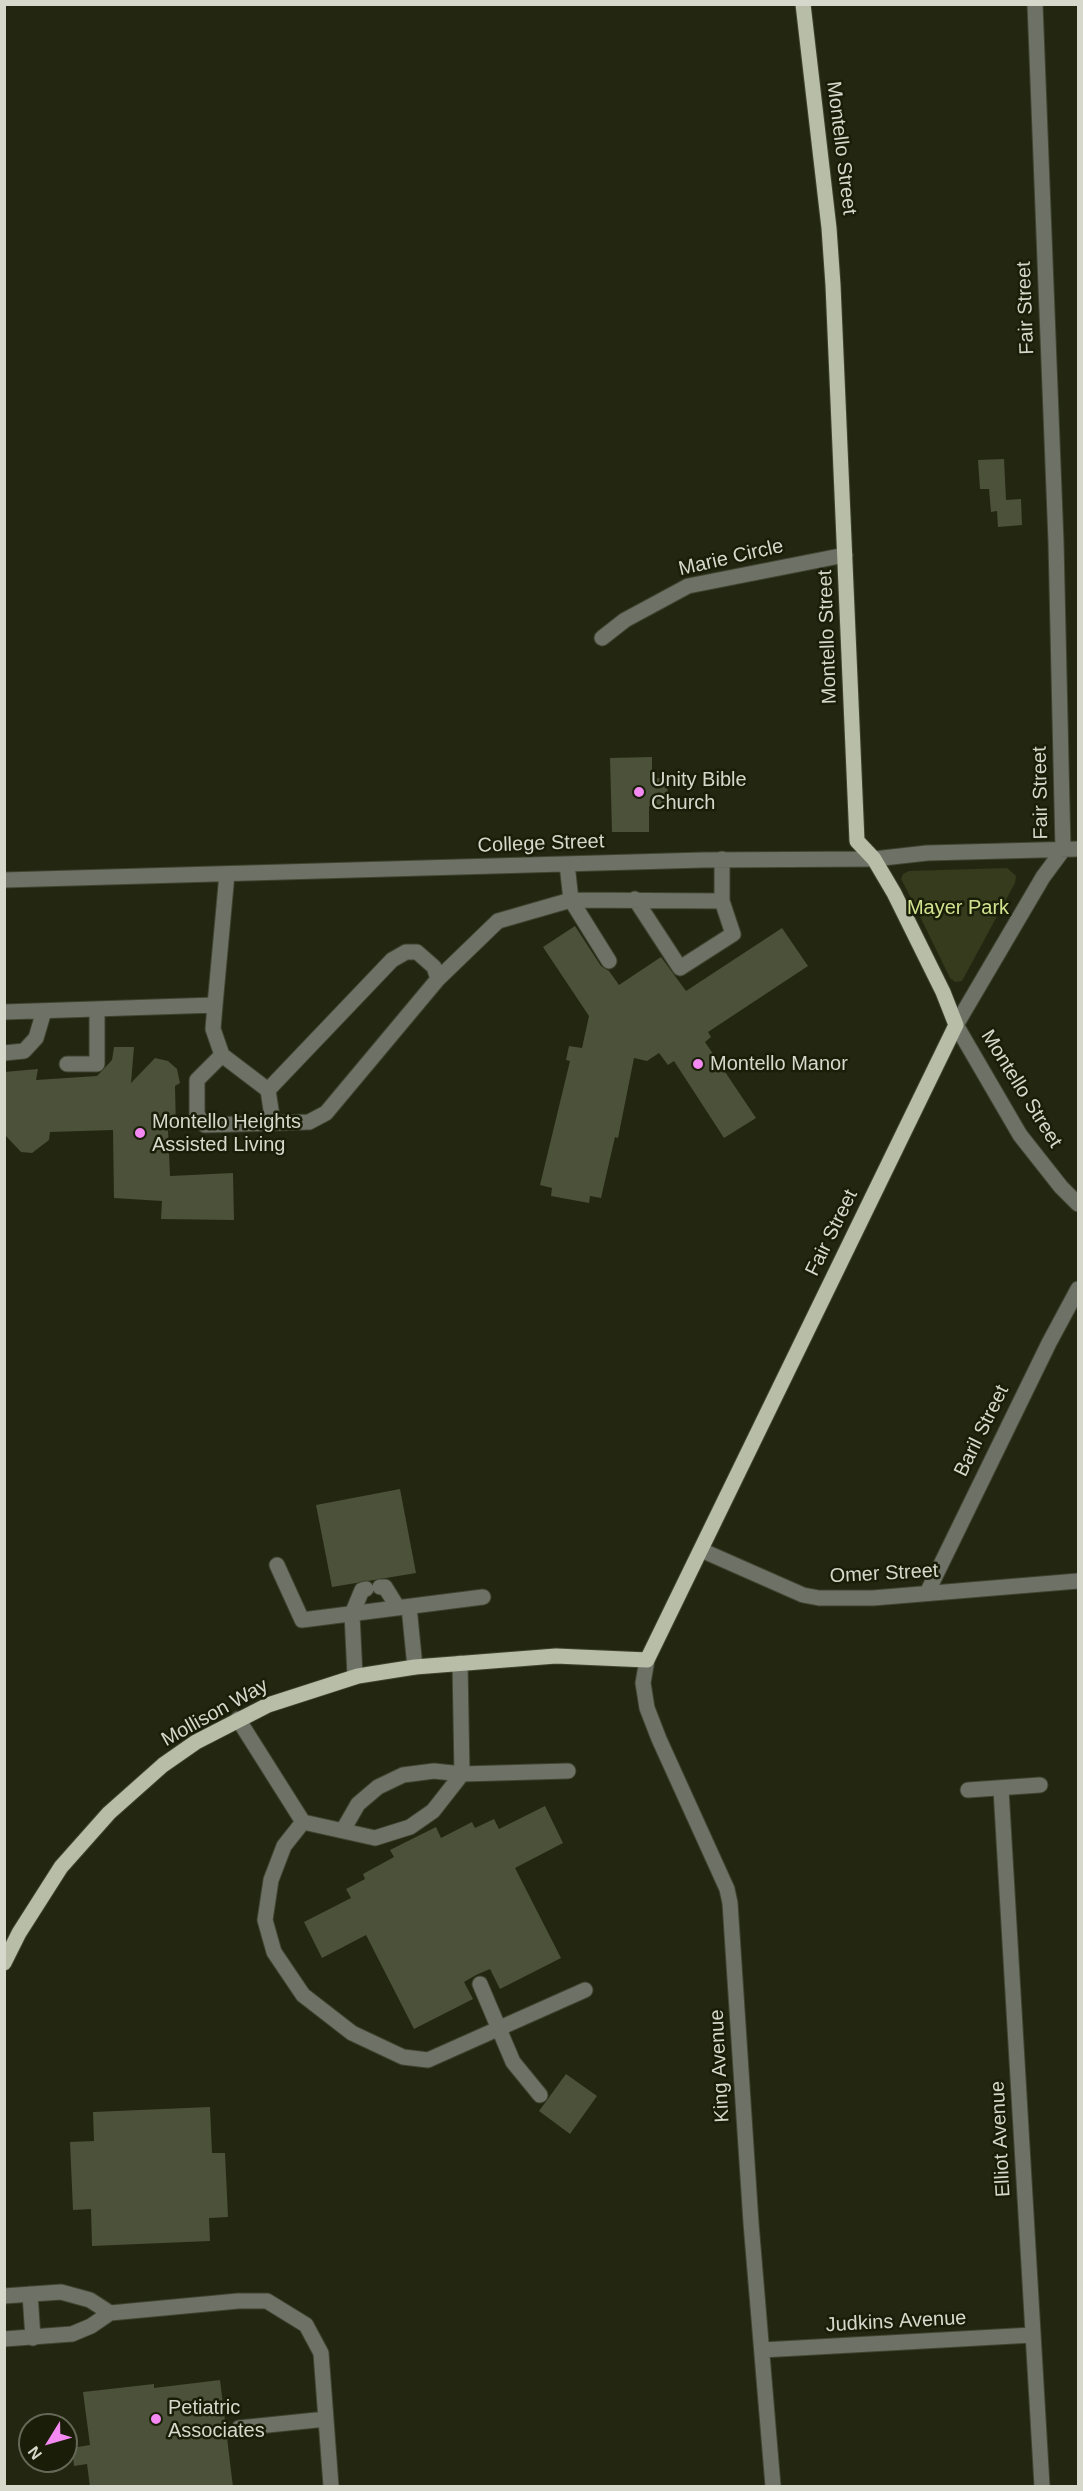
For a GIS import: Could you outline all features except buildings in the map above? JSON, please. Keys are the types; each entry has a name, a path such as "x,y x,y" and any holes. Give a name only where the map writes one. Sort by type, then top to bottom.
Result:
{"main road":[{"name":"Montello Street","path":"802,4 830,240 857,841 874,859 943,992 956,1025"},
{"name":"Fair Street","path":"647,1660 956,1025"},
{"name":"Mollison Way","path":"4,1963 39,1899 78,1845 135,1788 163,1765 196,1742 238,1719 314,1688 355,1676 415,1667 556,1656 647,1660"}],"street":[{"name":"Fair Street","path":"956,1025 1043,877 1063,850 1056,542 1035,4"},
{"name":"Marie Circle","path":"602,638 625,620 688,586 845,555"},
{"name":"College Street","path":"4,880 722,860 874,859 927,853 1078,849"},
{"path":"635,899 680,968 733,934 722,901 722,860"},
{"path":"567,864 571,900 609,961"},
{"path":"227,874 213,1029 222,1055 268,1090 273,1123"},
{"path":"222,1055 197,1080 197,1115 205,1125 309,1122 326,1113 438,979 498,921 571,900 722,901"},
{"path":"268,1090 392,960 406,952 417,952 434,967 438,979"},
{"path":"4,1012 215,1005"},
{"path":"67,1064 97,1065 97,1009"},
{"path":"4,1053 24,1051 36,1038 44,1011"},
{"name":"Montello Street","path":"956,1025 1020,1135 1061,1187 1078,1204"},
{"name":"Baril Street","path":"927,1593 1044,1353 1078,1289"},
{"name":"Omer Street","path":"701,1550 803,1595 819,1598 873,1598 1078,1581"},
{"path":"277,1565 302,1620 483,1597"},
{"path":"355,1676 352,1614 362,1590 373,1588 385,1587 404,1608 415,1667"},
{"name":"King Avenue","path":"647,1660 643,1683 647,1707 659,1739 727,1889 730,1903 751,2223 773,2487"},
{"path":"238,1719 303,1822 375,1838 410,1827 433,1811 462,1774 460,1663"},
{"path":"343,1830 358,1804 378,1787 403,1775 434,1771 462,1774 568,1771"},
{"path":"968,1790 1040,1785"},
{"name":"Elliot Avenue","path":"1001,1789 1042,2487"},
{"path":"303,1822 284,1846 271,1880 266,1920 274,1952 303,1995 352,2033 402,2057 428,2060 585,1990"},
{"path":"480,1984 513,2062 540,2095"},
{"path":"4,2296 61,2292 90,2300 110,2313"},
{"path":"30,2294 33,2338"},
{"path":"4,2339 72,2334 92,2326 110,2313 238,2301 267,2301 306,2325 321,2353 331,2487"},
{"name":"Judkins Avenue","path":"762,2350 1032,2335"},
{"path":"239,2428 326,2419"}],"green space":[{"name":"Mayer Park","path":"1007,868 1016,876 1015,883 962,981 955,982 950,978 901,879 903,874 909,871"}],"place":[{"name":"Unity Bible Church","path":"639,792"},
{"name":"Montello Manor","path":"698,1064"},
{"name":"Montello Heights Assisted Living","path":"140,1133"},
{"name":"Petiatric Associates","path":"156,2419"}]}
